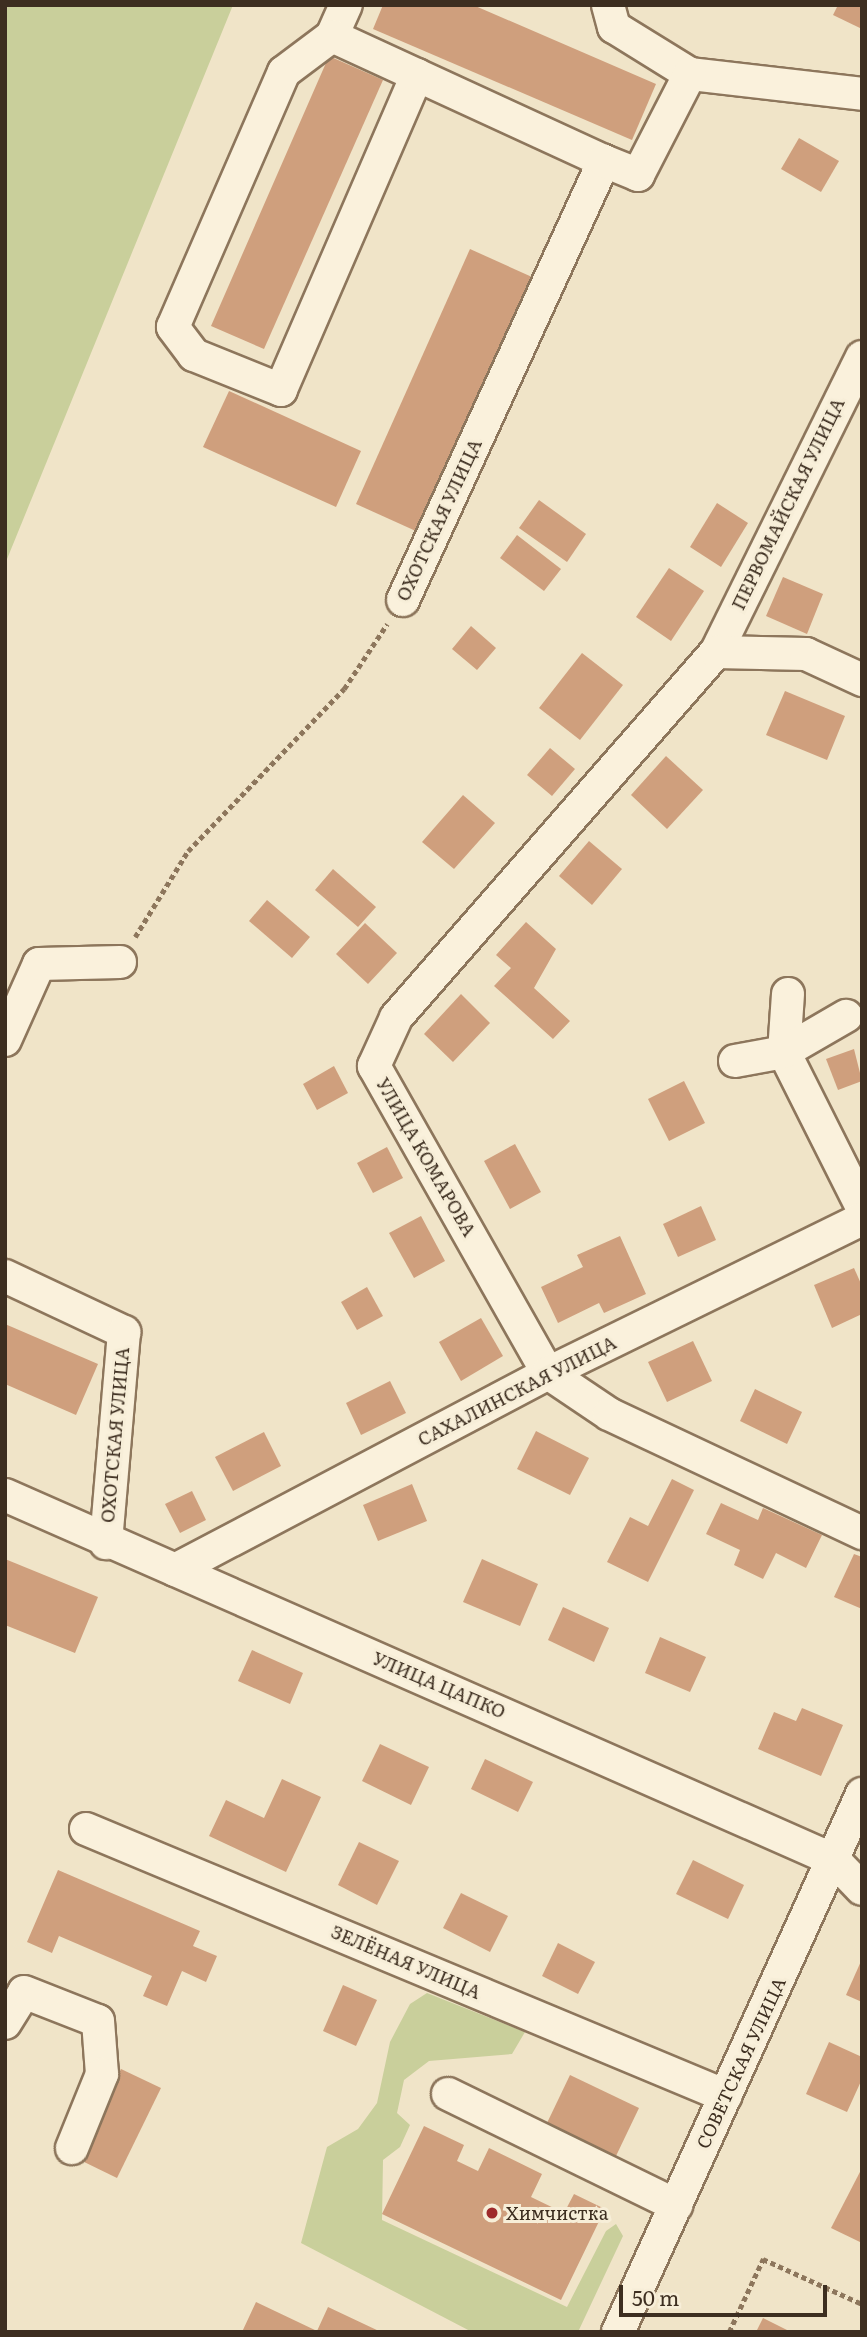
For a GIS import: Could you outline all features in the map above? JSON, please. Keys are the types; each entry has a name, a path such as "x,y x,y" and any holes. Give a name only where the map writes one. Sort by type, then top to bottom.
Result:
{"street":[{"path":"346,5 332,36 284,72 189,288 173,327 194,355 281,390 416,75"},
{"path":"608,5 614,27 690,74 862,94"},
{"path":"332,36 638,175 690,74"},
{"name":"ОХОТСКАЯ УЛИЦА","path":"403,600 604,161"},
{"name":"ПЕРВОМАЙСКАЯ УЛИЦА","path":"716,652 862,357"},
{"path":"716,652 806,654 862,680"},
{"name":"УЛИЦА КОМАРОВА","path":"716,652 396,1018 374,1066 548,1373 609,1415 862,1533"},
{"path":"5,1040 39,964 120,962"},
{"path":"788,994 784,1052 862,1207"},
{"path":"735,1061 784,1052 846,1016"},
{"name":"САХАЛИНСКАЯ УЛИЦА","path":"175,1570 548,1373 862,1219"},
{"name":"ОХОТСКАЯ УЛИЦА","path":"5,1276 124,1332 106,1543"},
{"name":"УЛИЦА ЦАПКО","path":"5,1495 106,1543 175,1570 834,1860 862,1889"},
{"name":"СОВЕТСКАЯ УЛИЦА","path":"618,2332 862,1794"},
{"name":"ЗЕЛЁНАЯ УЛИЦА","path":"86,1829 726,2096"},
{"path":"5,2023 24,1992 98,2021 102,2074 72,2148"},
{"path":"448,2094 676,2205"}],"path":[{"name":"ОХОТСКАЯ УЛИЦА","path":"120,962 188,851 344,689 403,600"},
{"path":"729,2332 764,2259 862,2304"}],"green space":[{"path":"5,5 233,5 5,564"},
{"path":"427,1993 525,2032 512,2054 429,2061 404,2080 397,2113 410,2125 400,2147 383,2160 382,2220 567,2307 606,2231 616,2224 623,2236 578,2332 472,2332 301,2243 327,2147 358,2129 377,2103 390,2042 410,2004"}],"building":[{"path":"383,5 473,5 656,84 632,140 373,29"},
{"path":"838,5 862,5 862,29 833,15"},
{"path":"329,56 383,80 264,349 211,326"},
{"path":"799,138 839,161 821,192 781,169"},
{"path":"470,249 532,277 418,532 356,504"},
{"path":"229,391 361,451 336,507 203,447"},
{"path":"539,500 586,534 567,562 519,528"},
{"path":"717,503 748,523 721,567 690,547"},
{"path":"517,535 561,569 544,591 500,558"},
{"path":"669,568 704,591 671,641 636,617"},
{"path":"783,577 823,594 807,634 766,616"},
{"path":"471,626 496,648 477,670 452,649"},
{"path":"582,653 623,685 580,740 539,708"},
{"path":"785,691 845,716 827,760 766,735"},
{"path":"550,748 575,769 552,796 527,775"},
{"path":"666,756 703,790 667,829 631,795"},
{"path":"463,795 495,823 454,869 422,842"},
{"path":"589,841 622,869 592,905 559,876"},
{"path":"333,869 376,907 358,927 315,890"},
{"path":"267,900 310,937 292,958 249,921"},
{"path":"526,922 556,949 534,988 570,1021 553,1039 494,986 511,968 496,955"},
{"path":"365,923 397,953 368,984 336,954"},
{"path":"461,994 490,1023 453,1062 424,1034"},
{"path":"854,1049 862,1081 838,1090 826,1059"},
{"path":"334,1066 348,1093 317,1110 303,1084"},
{"path":"684,1081 705,1123 669,1141 648,1099"},
{"path":"515,1144 541,1192 510,1209 484,1161"},
{"path":"387,1147 403,1178 373,1193 357,1163"},
{"path":"701,1206 716,1240 678,1257 663,1224"},
{"path":"421,1216 445,1261 414,1278 389,1233"},
{"path":"620,1236 646,1294 604,1313 599,1303 558,1323 541,1287 583,1267 577,1255"},
{"path":"854,1268 862,1286 862,1314 832,1328 814,1285"},
{"path":"367,1287 383,1316 357,1330 341,1302"},
{"path":"481,1318 503,1356 461,1381 439,1342"},
{"path":"5,1324 98,1364 76,1415 5,1384"},
{"path":"693,1341 712,1381 667,1402 648,1362"},
{"path":"390,1381 406,1413 361,1435 346,1403"},
{"path":"755,1389 802,1412 787,1444 740,1421"},
{"path":"536,1431 589,1458 570,1495 517,1469"},
{"path":"264,1432 281,1466 233,1491 215,1457"},
{"path":"672,1479 694,1490 648,1582 607,1562 630,1517 648,1526"},
{"path":"412,1484 427,1521 378,1541 363,1505"},
{"path":"192,1491 206,1520 180,1533 165,1504"},
{"path":"721,1503 758,1520 763,1508 822,1535 806,1568 776,1553 763,1579 734,1565 740,1550 706,1534"},
{"path":"854,1554 862,1557 862,1609 834,1597"},
{"path":"5,1559 98,1597 75,1653 5,1625"},
{"path":"482,1559 538,1584 520,1626 463,1602"},
{"path":"563,1607 609,1628 594,1662 548,1640"},
{"path":"660,1637 706,1657 690,1692 645,1673"},
{"path":"252,1650 303,1673 290,1704 238,1681"},
{"path":"802,1708 843,1725 821,1776 758,1749 774,1712 796,1721"},
{"path":"380,1744 429,1767 411,1805 362,1781"},
{"path":"485,1759 533,1782 518,1812 471,1789"},
{"path":"282,1779 321,1797 286,1872 209,1836 226,1800 264,1818"},
{"path":"359,1842 399,1861 377,1905 338,1885"},
{"path":"693,1860 744,1885 728,1919 676,1894"},
{"path":"58,1870 200,1931 193,1946 217,1956 206,1982 182,1971 167,2006 143,1996 152,1976 59,1936 52,1953 27,1942"},
{"path":"461,1893 508,1916 490,1952 443,1928"},
{"path":"558,1943 595,1962 578,1994 542,1976"},
{"path":"862,1959 862,2002 846,1995"},
{"path":"343,1985 377,2000 356,2046 323,2031"},
{"path":"829,2042 862,2057 862,2079 847,2112 806,2094"},
{"path":"121,2069 161,2088 117,2178 78,2159"},
{"path":"570,2075 639,2108 616,2156 547,2123"},
{"name":"Химчистка","path":"424,2126 464,2145 457,2161 478,2171 489,2148 542,2174 531,2197 564,2213 574,2194 605,2209 561,2300 382,2214"},
{"path":"862,2168 862,2243 831,2228"},
{"path":"256,2302 317,2331 328,2307 381,2332 242,2332"},
{"path":"763,2318 791,2332 756,2332"}],"place":[{"name":"Химчистка","path":"492,2213"}]}
